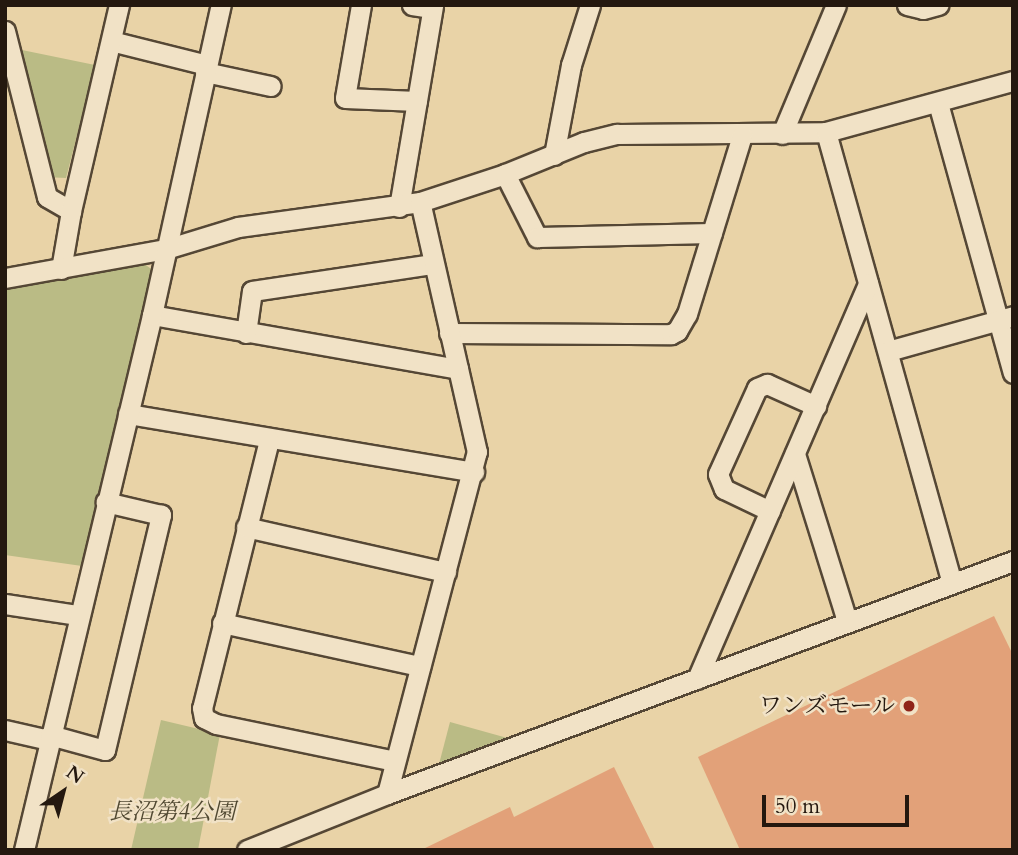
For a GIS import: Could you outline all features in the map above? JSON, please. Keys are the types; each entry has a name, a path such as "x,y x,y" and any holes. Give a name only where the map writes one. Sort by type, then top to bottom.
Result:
{"street":[{"path":"61,269 71,211 119,5"},
{"path":"24,850 78,615 152,316 221,5"},
{"path":"361,5 345,98 417,101"},
{"path":"399,207 433,6 412,5"},
{"path":"554,155 571,65 590,5"},
{"path":"782,134 836,5"},
{"path":"907,5 923,9 938,5"},
{"path":"5,31 47,197 71,211"},
{"path":"111,41 271,86"},
{"path":"5,278 166,249 238,227 399,207 505,174 583,142 617,134 742,135 826,132 1013,81"},
{"path":"937,103 1005,318 1013,373"},
{"path":"826,132 952,583"},
{"path":"449,333 671,334 682,324 687,314 742,135"},
{"path":"505,174 537,237 712,233"},
{"path":"387,794 474,472 475,440 420,202"},
{"path":"246,333 251,291 433,264"},
{"path":"697,679 868,283"},
{"path":"152,316 458,369"},
{"path":"888,351 1005,318"},
{"path":"770,511 724,489 718,474 757,388 767,384 816,406"},
{"path":"128,414 269,440 474,472"},
{"path":"269,440 202,708 204,718 216,724 394,761"},
{"path":"795,454 847,621"},
{"path":"5,730 105,750 161,515 106,502"},
{"path":"246,527 446,572"},
{"path":"247,850 387,794 1013,561"},
{"path":"5,604 78,615"},
{"path":"222,623 420,666"}],"green space":[{"path":"17,49 95,65 66,178 45,177"},
{"path":"143,263 154,271 82,566 5,555 5,285"},
{"name":"長沼第4公園","path":"161,720 220,734 198,850 131,850"},
{"path":"450,722 518,741 438,768"}],"building":[{"name":"ワンズモール","path":"994,616 1013,655 1013,850 740,850 698,757"},
{"path":"614,767 655,850 421,850 510,807 514,817"}],"place":[{"name":"ワンズモール","path":"909,706"}]}
